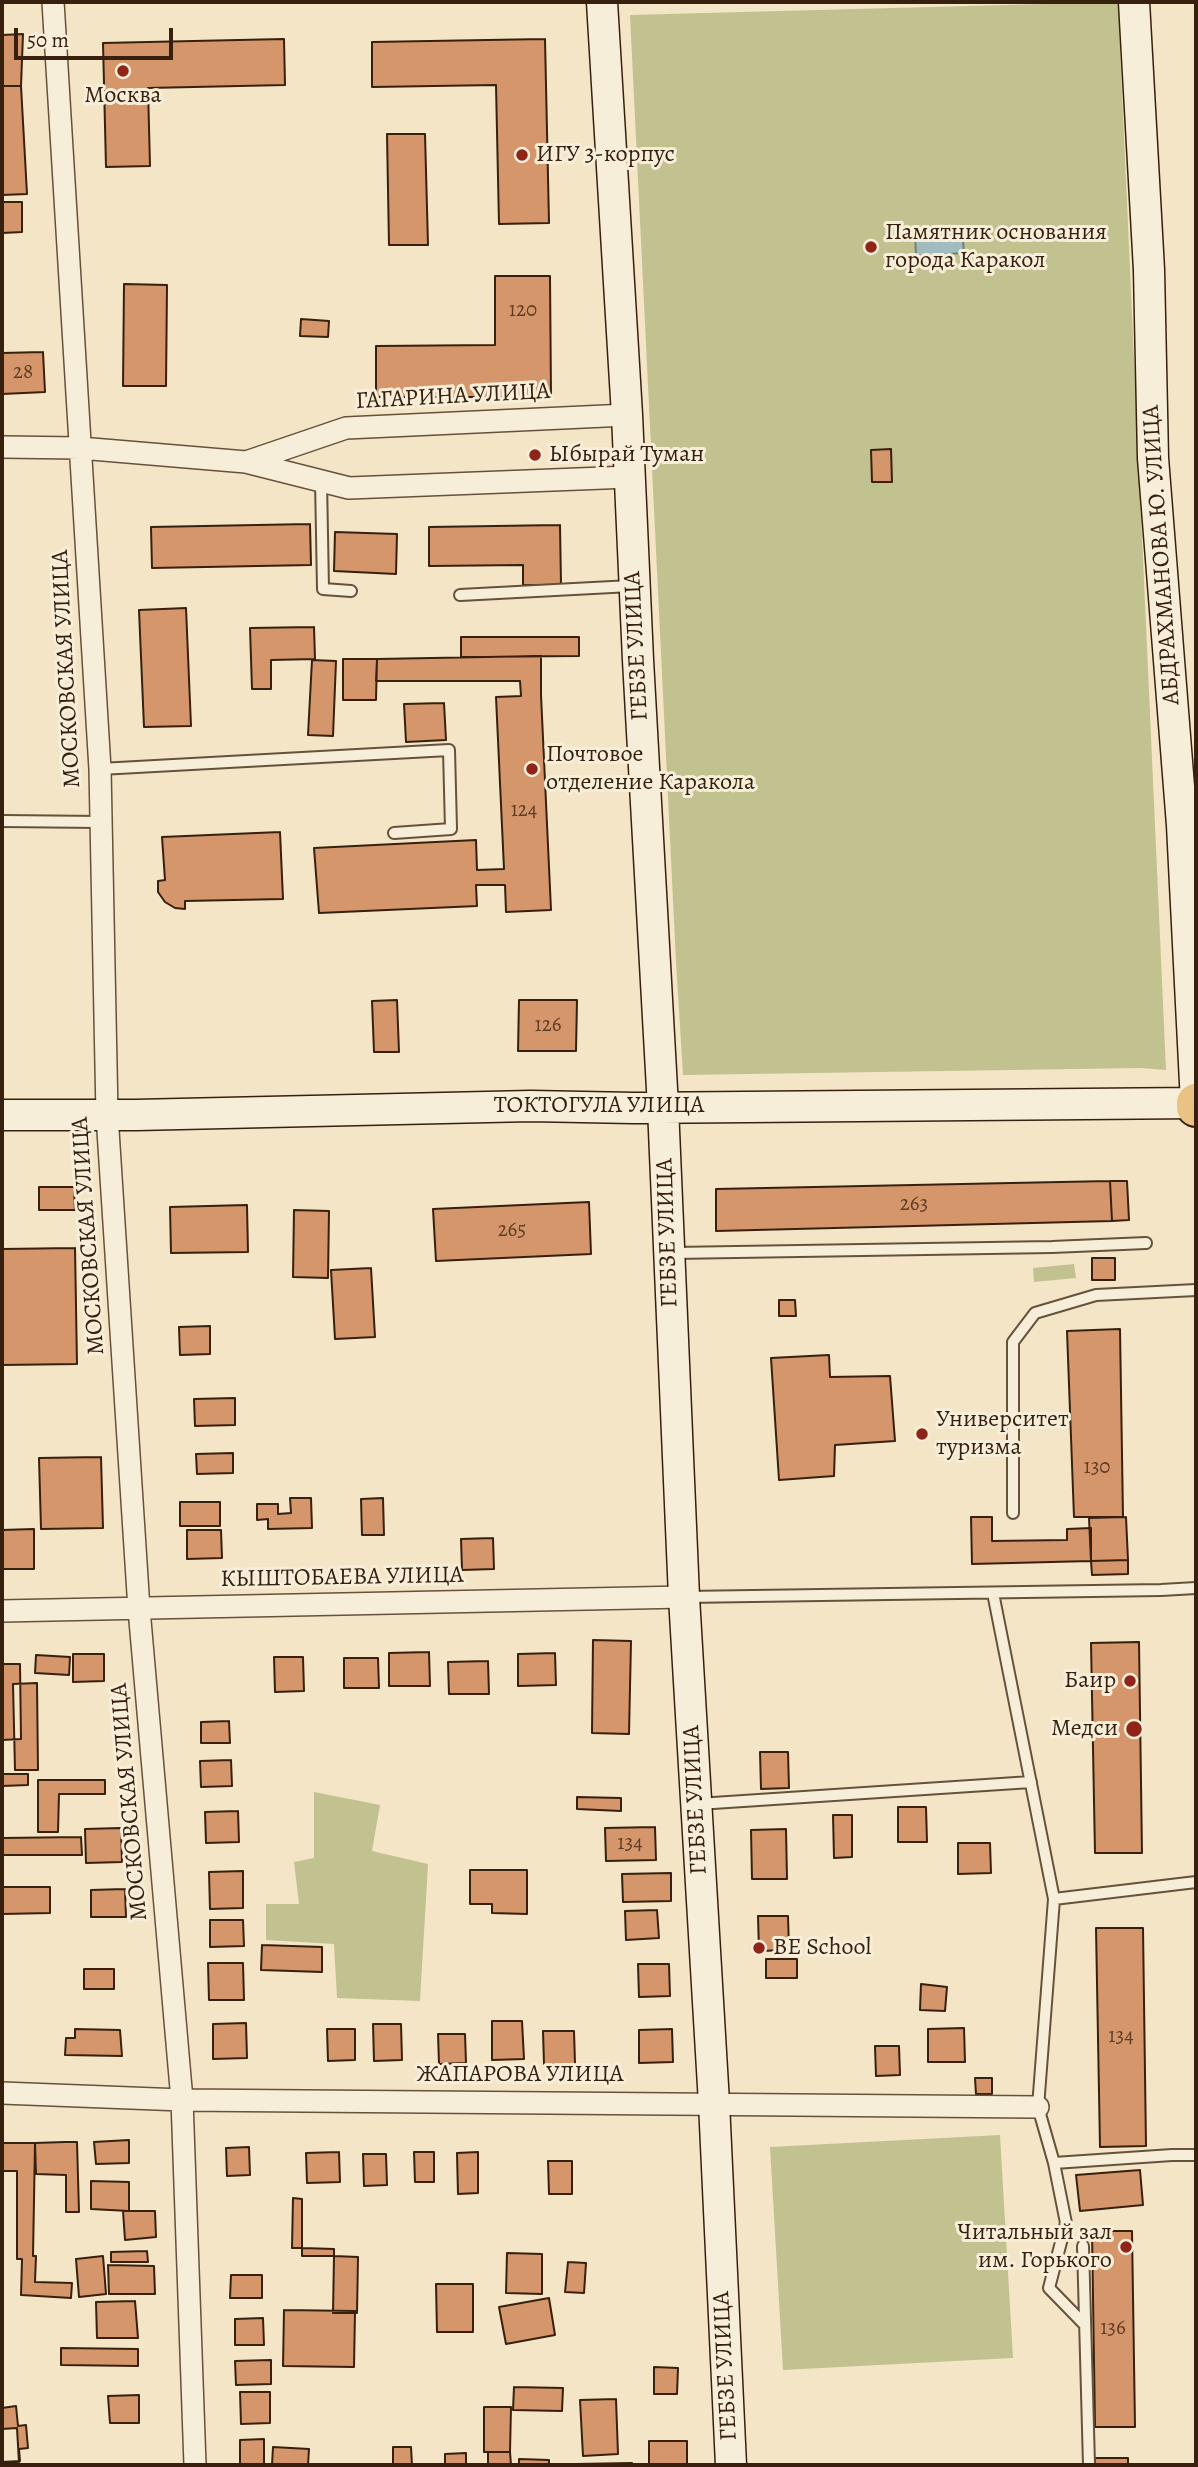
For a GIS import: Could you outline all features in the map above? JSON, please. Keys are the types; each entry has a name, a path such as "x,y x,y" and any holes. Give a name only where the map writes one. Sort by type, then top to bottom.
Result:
{"main road":[{"name":"ГЕБЗЕ УЛИЦА","path":"602,2 627,415 663,1107 684,1597 714,2103 731,2465"},
{"name":"АБДРАХМАНОВА Ю. УЛИЦА","path":"1135,2 1149,270 1153,457 1182,825 1196,1104"},
{"name":"ТОКТОГУЛА УЛИЦА","path":"2,1115 369,1108 1196,1104"}],"street":[{"name":"МОСКОВСКАЯ УЛИЦА","path":"53,2 100,769 107,1115 139,1609 182,2099 194,2465"},
{"name":"ГАГАРИНА УЛИЦА","path":"246,462 346,428 627,415"},
{"name":"ГАГАРИНА УЛИЦА","path":"2,447 80,448 246,462 349,488 629,477"},
{"name":"КЫШТОБАЕВА УЛИЦА","path":"2,1611 684,1597"},
{"name":"ЖАПАРОВА УЛИЦА","path":"2,2093 182,2099 1038,2106"}],"lane":[{"path":"321,480 323,589 352,591"},
{"path":"460,595 634,586"},
{"path":"100,769 449,750 451,829 394,833"},
{"path":"2,821 101,822"},
{"path":"668,1253 1146,1243"},
{"path":"1013,1513 1013,1342 1035,1313 1096,1295 1196,1290"},
{"path":"684,1597 1196,1588"},
{"path":"993,1593 1054,1899 1038,2106 1054,2163 1066,2223 1049,2288 1085,2325"},
{"path":"696,1804 1031,1782"},
{"path":"1054,1899 1196,1882"},
{"path":"1054,2163 1196,2155"},
{"path":"1083,2246 1088,2465"}],"green space":[{"path":"1118,2 1166,1070 1141,1068 683,1075 630,15"},
{"path":"1074,1264 1076,1278 1034,1282 1033,1268"},
{"path":"314,1792 380,1805 372,1851 428,1864 420,2001 337,1998 334,1944 266,1940 266,1904 299,1904 294,1862 314,1858"},
{"path":"1000,2135 1013,2358 783,2370 770,2147"}],"water":[{"path":"962,230 964,253 916,256 915,233"}],"building":[{"path":"23,34 21,86 2,86 2,35"},
{"path":"284,39 285,85 148,88 150,166 106,167 103,43"},
{"name":"ИГУ 3-корпус","path":"545,39 549,223 499,224 496,85 372,87 372,42"},
{"path":"2,86 21,86 27,194 2,195"},
{"path":"387,134 425,134 428,245 389,245"},
{"path":"2,202 22,202 22,232 2,233"},
{"path":"495,276 550,276 551,397 376,397 376,346 495,345"},
{"path":"124,284 167,285 166,386 123,386"},
{"path":"301,319 329,321 328,337 300,336"},
{"path":"43,352 45,392 2,394 2,353"},
{"path":"891,449 892,482 872,482 871,450"},
{"path":"310,524 311,565 152,568 151,527"},
{"path":"560,525 561,585 523,585 523,565 429,566 429,527"},
{"path":"335,532 397,534 396,574 334,571"},
{"path":"186,608 191,726 144,727 139,610"},
{"path":"314,627 315,659 271,660 271,689 252,689 250,628"},
{"path":"461,637 579,637 579,656 461,657"},
{"path":"541,656 551,910 506,912 505,885 476,885 477,906 319,913 314,848 476,840 477,870 504,869 496,697 521,696 520,681 376,681 377,659"},
{"path":"343,659 377,659 376,700 343,700"},
{"path":"312,660 336,661 333,736 308,735"},
{"path":"444,703 446,740 406,742 404,704"},
{"path":"280,832 283,899 185,901 185,909 175,908 165,902 158,892 158,881 165,880 162,837"},
{"path":"397,1000 399,1052 374,1052 372,1001"},
{"path":"519,1000 577,1000 576,1051 518,1051"},
{"path":"1110,1181 1112,1221 716,1231 716,1189"},
{"path":"1110,1181 1127,1181 1129,1220 1112,1221"},
{"path":"39,1187 74,1187 75,1210 39,1210"},
{"path":"589,1202 591,1254 436,1261 433,1209"},
{"path":"247,1205 248,1252 171,1253 170,1207"},
{"path":"294,1210 329,1211 328,1278 293,1277"},
{"path":"75,1248 77,1364 2,1365 2,1249"},
{"path":"1092,1258 1115,1258 1115,1280 1092,1280"},
{"path":"371,1268 375,1337 335,1339 331,1270"},
{"path":"779,1300 795,1300 796,1316 779,1316"},
{"path":"210,1326 210,1354 180,1355 179,1327"},
{"path":"1120,1329 1123,1517 1074,1517 1067,1331"},
{"path":"829,1355 830,1377 890,1376 895,1441 835,1445 834,1476 779,1480 771,1358"},
{"path":"235,1398 235,1425 195,1426 194,1399"},
{"path":"233,1453 233,1473 197,1474 196,1454"},
{"path":"101,1457 103,1528 41,1529 39,1458"},
{"path":"290,1498 311,1498 312,1528 268,1529 268,1519 257,1520 257,1504 278,1504 278,1514 291,1513"},
{"path":"383,1498 384,1535 362,1535 361,1499"},
{"path":"180,1502 220,1502 220,1526 180,1526"},
{"path":"971,1517 992,1517 992,1541 1067,1540 1067,1529 1091,1528 1091,1561 972,1564"},
{"path":"1126,1517 1128,1560 1091,1561 1089,1518"},
{"path":"34,1529 34,1569 2,1569 2,1530"},
{"path":"187,1530 221,1530 222,1558 187,1559"},
{"path":"493,1538 494,1569 462,1570 461,1539"},
{"path":"1128,1560 1128,1574 1092,1575 1091,1561"},
{"path":"593,1640 631,1641 629,1734 592,1733"},
{"path":"1139,1642 1142,1853 1095,1853 1091,1643"},
{"path":"429,1652 430,1686 389,1686 389,1653"},
{"path":"555,1653 556,1685 518,1686 518,1654"},
{"path":"73,1654 104,1654 104,1681 73,1682"},
{"path":"36,1655 70,1657 69,1675 35,1673"},
{"path":"274,1657 303,1657 304,1691 275,1692"},
{"path":"344,1658 378,1658 379,1688 344,1688"},
{"path":"488,1661 489,1694 449,1694 448,1662"},
{"path":"2,1664 20,1664 21,1739 2,1740"},
{"path":"37,1683 38,1770 15,1770 13,1684"},
{"path":"229,1721 230,1743 201,1743 201,1722"},
{"path":"760,1752 788,1752 789,1788 761,1789"},
{"path":"231,1760 232,1786 201,1787 200,1761"},
{"path":"2,1774 28,1774 28,1785 2,1786"},
{"path":"38,1780 105,1780 105,1794 59,1794 58,1832 38,1832"},
{"path":"577,1797 621,1798 621,1811 577,1809"},
{"path":"898,1807 926,1807 927,1842 898,1842"},
{"path":"238,1811 239,1842 206,1843 205,1812"},
{"path":"833,1815 852,1815 852,1857 834,1858"},
{"path":"655,1827 656,1860 606,1861 605,1828"},
{"path":"121,1828 122,1862 86,1863 85,1829"},
{"path":"786,1829 787,1879 752,1879 751,1830"},
{"path":"81,1837 82,1855 2,1855 2,1838"},
{"path":"958,1843 990,1843 991,1873 958,1874"},
{"path":"470,1870 527,1870 527,1914 492,1913 492,1904 470,1904"},
{"path":"243,1871 243,1908 210,1909 209,1872"},
{"path":"671,1873 671,1901 623,1902 622,1874"},
{"path":"2,1887 50,1887 50,1913 2,1914"},
{"path":"125,1889 126,1917 91,1917 91,1890"},
{"path":"657,1910 659,1938 626,1940 625,1911"},
{"path":"758,1916 788,1916 789,1950 759,1951"},
{"path":"210,1920 243,1920 244,1946 210,1947"},
{"path":"1096,1928 1143,1928 1146,2146 1100,2147"},
{"path":"262,1945 322,1947 322,1972 261,1970"},
{"path":"766,1959 797,1959 797,1978 766,1978"},
{"path":"208,1963 243,1963 244,2000 209,2000"},
{"path":"638,1964 669,1964 670,1996 639,1997"},
{"path":"84,1969 114,1969 114,1989 84,1989"},
{"path":"921,1984 947,1987 945,2011 920,2010"},
{"path":"492,2021 522,2021 524,2059 492,2060"},
{"path":"246,2023 247,2058 213,2059 213,2024"},
{"path":"373,2024 401,2024 402,2060 374,2061"},
{"path":"964,2028 965,2062 928,2062 928,2029"},
{"path":"75,2029 120,2030 122,2056 65,2055 66,2038 75,2038"},
{"path":"327,2029 355,2029 355,2060 328,2061"},
{"path":"672,2029 673,2062 639,2063 639,2030"},
{"path":"543,2031 574,2031 575,2064 544,2064"},
{"path":"438,2034 465,2034 466,2063 439,2064"},
{"path":"875,2046 899,2046 900,2075 876,2076"},
{"path":"975,2078 992,2078 992,2094 976,2094"},
{"path":"129,2140 129,2163 96,2164 94,2142"},
{"path":"77,2142 79,2212 66,2212 66,2175 36,2174 35,2143"},
{"path":"2,2143 35,2143 35,2282 72,2283 71,2298 21,2295 22,2259 17,2259 17,2171 2,2171"},
{"path":"249,2147 250,2175 227,2176 226,2148"},
{"path":"339,2152 340,2182 307,2183 306,2153"},
{"path":"414,2152 434,2152 434,2182 415,2182"},
{"path":"478,2152 478,2193 458,2194 457,2153"},
{"path":"363,2154 386,2154 387,2185 364,2186"},
{"path":"548,2161 572,2161 572,2194 549,2194"},
{"path":"1140,2170 1143,2205 1080,2211 1076,2175"},
{"path":"91,2181 129,2182 129,2211 91,2209"},
{"path":"293,2198 302,2199 302,2248 292,2248"},
{"path":"123,2211 155,2211 156,2237 125,2240"},
{"path":"1092,2231 1132,2231 1135,2427 1095,2427"},
{"path":"302,2248 334,2249 334,2256 302,2256"},
{"path":"147,2251 148,2262 111,2262 111,2252"},
{"path":"507,2253 542,2254 542,2294 506,2293"},
{"path":"103,2256 106,2294 79,2297 76,2259"},
{"path":"334,2256 358,2257 357,2313 333,2313"},
{"path":"568,2262 586,2263 584,2293 565,2292"},
{"path":"108,2265 154,2266 155,2294 109,2294"},
{"path":"231,2275 262,2275 262,2298 230,2298"},
{"path":"436,2284 473,2284 473,2332 437,2332"},
{"path":"549,2298 555,2335 506,2344 499,2307"},
{"path":"135,2301 138,2338 97,2338 96,2302"},
{"path":"284,2310 355,2311 354,2367 283,2366"},
{"path":"263,2318 264,2345 235,2345 235,2319"},
{"path":"61,2348 138,2349 138,2366 61,2365"},
{"path":"271,2360 271,2384 236,2385 235,2361"},
{"path":"654,2367 678,2368 677,2394 654,2394"},
{"path":"514,2387 563,2388 562,2411 513,2410"},
{"path":"240,2392 270,2392 270,2423 241,2424"},
{"path":"139,2395 139,2423 110,2423 108,2396"},
{"path":"616,2399 618,2454 583,2456 580,2400"},
{"path":"16,2406 18,2426 26,2425 28,2448 19,2449 20,2461 2,2462 2,2408"},
{"path":"484,2407 511,2407 510,2452 484,2452"},
{"path":"17,2428 19,2463 2,2463 2,2429"},
{"path":"264,2439 264,2465 240,2465 240,2440"},
{"path":"649,2441 687,2441 687,2465 649,2465"},
{"path":"273,2447 309,2449 308,2465 272,2465"},
{"path":"393,2447 411,2447 412,2465 393,2465"},
{"path":"488,2452 510,2452 511,2465 488,2465"},
{"path":"466,2453 466,2465 445,2465 445,2454"},
{"path":"1095,2458 1128,2458 1128,2465 1095,2465"},
{"path":"519,2459 549,2460 549,2465 519,2465"},
{"path":"576,2464 632,2465 576,2465"}],"place":[{"name":"Москва","path":"123,71"},
{"name":"ИГУ 3-корпус","path":"522,155"},
{"name":"Памятник основания города Каракол","path":"871,247"},
{"name":"Ыбырай Туман","path":"535,455"},
{"name":"Почтовое отделение Каракола","path":"532,769"},
{"name":"Университет туризма","path":"922,1434"},
{"name":"Баир","path":"1130,1681"},
{"name":"Медси","path":"1134,1729"},
{"name":"BE School","path":"759,1948"},
{"name":"Читальный зал им. Горького","path":"1126,2247"}]}
